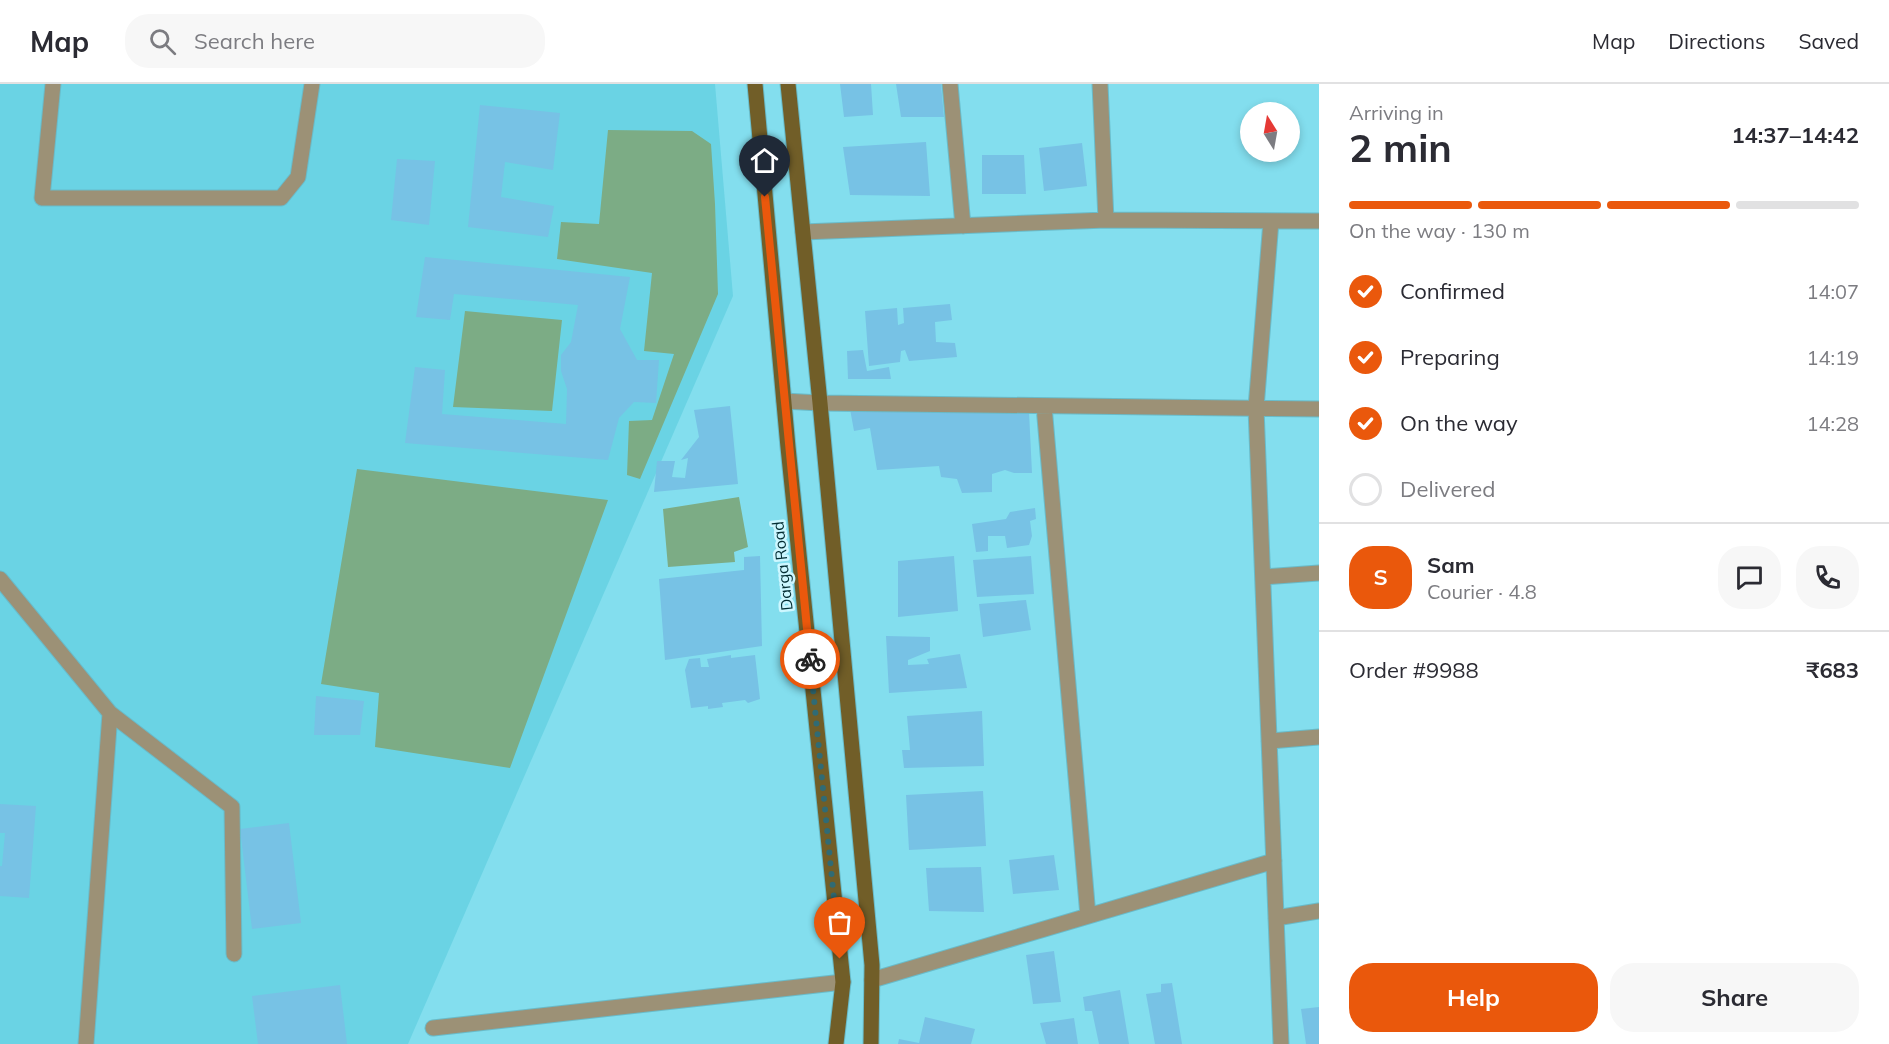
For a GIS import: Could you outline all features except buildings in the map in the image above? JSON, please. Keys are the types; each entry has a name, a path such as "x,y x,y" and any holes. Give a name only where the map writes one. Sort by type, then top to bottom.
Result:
{"main road":[{"name":"Darga Road","path":"755,84 784,400 843,982 836,1044"},
{"path":"788,84 820,403 872,980 871,1044"}],"street":[{"path":"53,84 42,198 281,198 298,177 312,84"},
{"path":"950,84 963,226"},
{"path":"1100,84 1106,220"},
{"path":"803,232 1106,220 1319,221"},
{"path":"1271,220 1256,408 1281,1044"},
{"path":"784,400 820,403 1319,409"},
{"path":"1044,406 1088,916"},
{"path":"1263,577 1319,573"},
{"path":"0,579 110,713 232,807 234,954"},
{"path":"86,1044 110,713"},
{"path":"1269,741 1319,737"},
{"path":"872,980 1274,861"},
{"path":"1276,918 1319,911"},
{"path":"433,1028 843,982"}],"shaded area":[{"path":"0,84 715,84 733,296 408,1044 0,1044"}],"green space":[{"path":"608,130 692,131 711,144 718,294 640,479 627,475 629,421 652,420 674,354 644,351 652,273 557,259 561,222 599,224"},
{"path":"465,311 562,320 552,411 453,407"},
{"path":"357,469 608,500 510,768 375,747 379,693 321,684"},
{"path":"739,497 748,547 734,552 735,562 668,567 663,509"}],"way so far":[{"path":"810,659 840,959"}],"route":[{"path":"765,197 810,659"}]}
